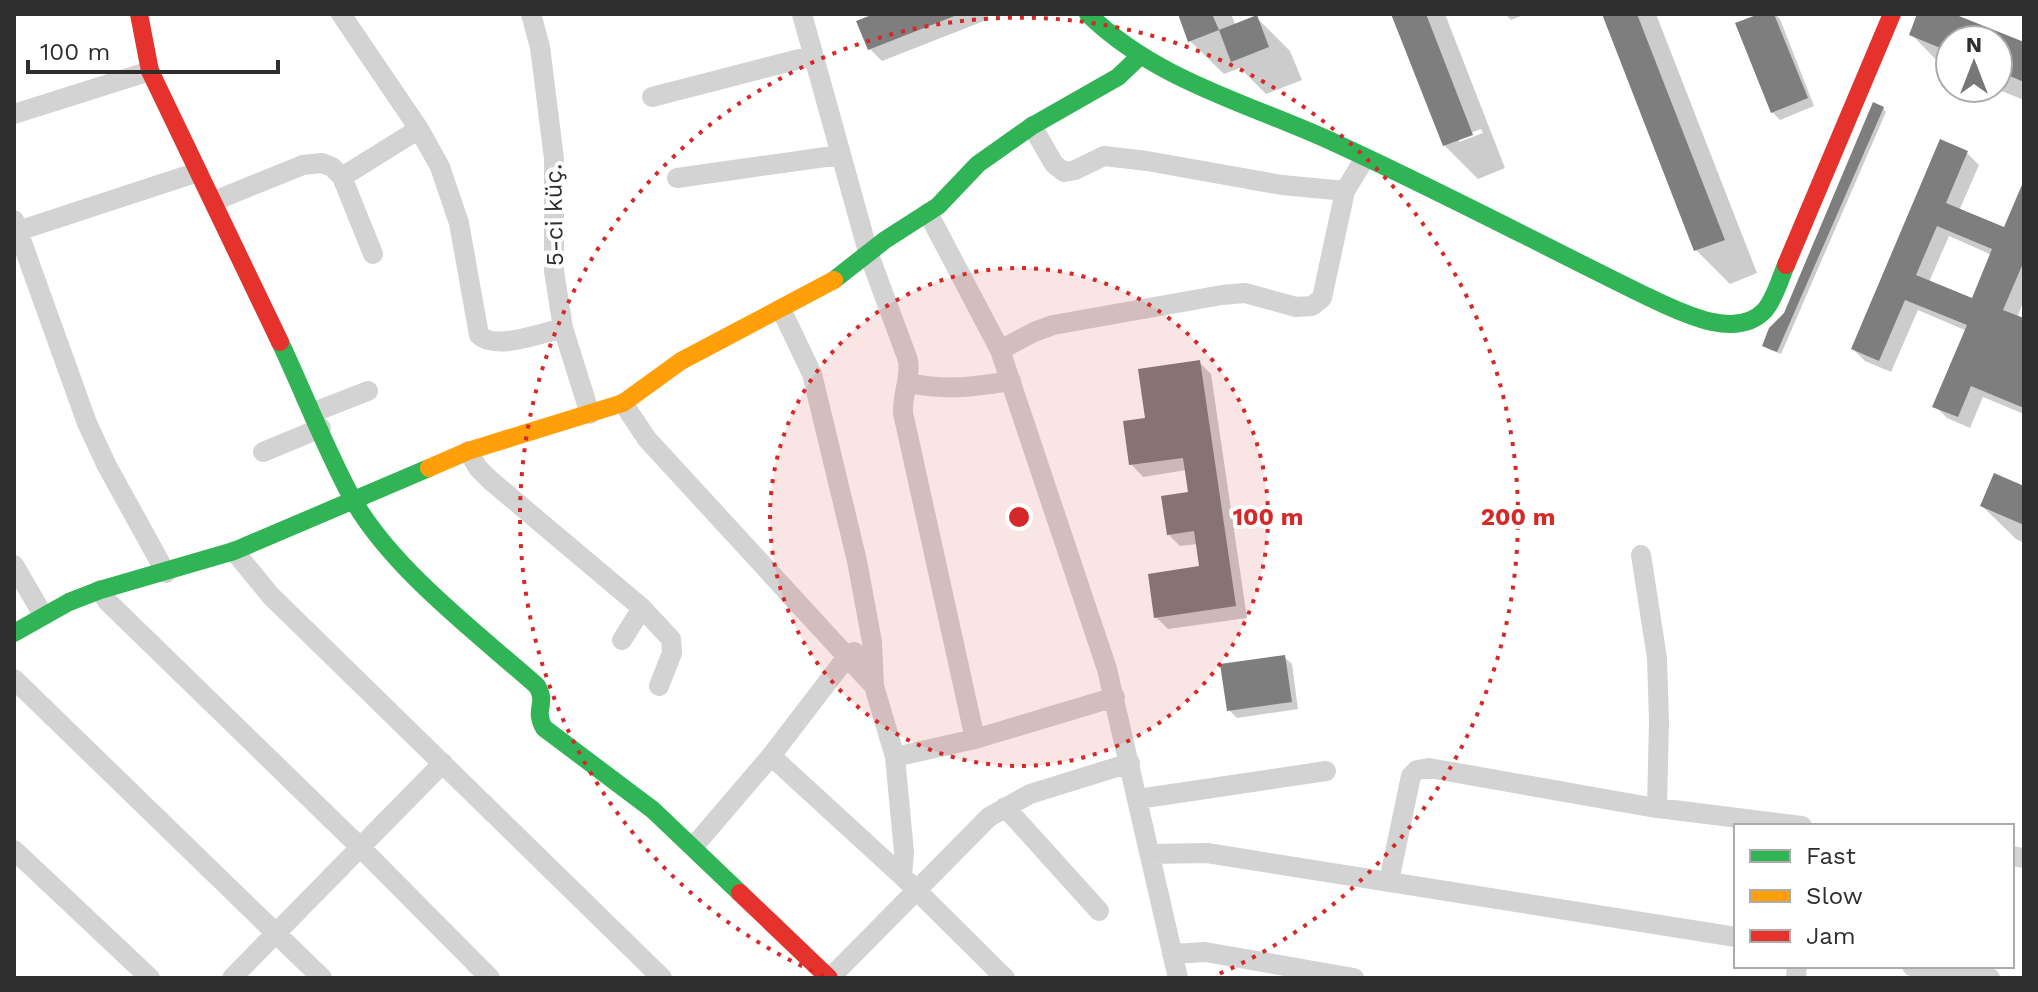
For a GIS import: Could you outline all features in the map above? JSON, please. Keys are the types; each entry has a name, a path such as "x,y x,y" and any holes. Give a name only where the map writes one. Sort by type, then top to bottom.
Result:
{"street":[{"path":"139,14 150,71 353,499 366,518 408,569 537,686 543,703 538,717 544,728 619,782 694,846 829,978 989,817 1030,794 1130,763"},
{"path":"341,14 419,129 440,167 459,223 479,335 486,342 497,343 563,328"},
{"name":"5-ci küç.","path":"531,14 540,47 554,159 554,271 563,328 590,414"},
{"path":"802,14 811,56 868,252 908,360 910,373 902,398 903,413 975,739"},
{"path":"1088,14 1107,33 1140,56 1203,87 1365,158 1675,308 1734,325 1759,318 1768,306 1892,14"},
{"path":"652,97 811,56"},
{"path":"14,633 43,615 100,590 234,551 468,451 623,403 681,361 837,278 868,252 938,206 978,164 1032,126 1118,77 1140,56"},
{"path":"14,114 150,71"},
{"path":"1032,126 1054,164 1064,172 1104,156 1282,185 1345,191"},
{"path":"342,177 419,129"},
{"path":"677,178 840,155"},
{"path":"1000,350 1053,325 1222,295 1245,293 1296,307 1312,306 1322,298 1345,191 1365,158"},
{"path":"214,201 303,165 322,163 332,167 342,177 373,254"},
{"path":"166,573 87,423 16,225 198,172"},
{"path":"928,213 1000,350 1115,697 1178,978"},
{"path":"781,309 812,374 857,561 872,642 874,686 895,757 904,852 902,876"},
{"path":"908,383 954,389 1011,381"},
{"path":"263,452 368,391"},
{"path":"623,403 647,439 874,686"},
{"path":"468,451 490,480 642,608 671,639 672,653 659,686"},
{"path":"234,551 271,596 662,978"},
{"path":"1641,555 1657,658 1657,808"},
{"path":"14,565 43,615"},
{"path":"100,590 108,602 490,978"},
{"path":"622,640 642,608"},
{"path":"694,846 771,756 846,658 872,642"},
{"path":"14,679 322,978"},
{"path":"895,757 975,739 1115,697"},
{"path":"771,756 902,876 1005,978"},
{"path":"232,978 443,763"},
{"path":"1389,881 1411,776 1417,770 1429,768 1657,808 1786,824"},
{"path":"1138,799 1326,771"},
{"path":"1005,807 1099,911"},
{"path":"14,850 150,978"},
{"path":"1150,854 1207,853 1734,937"},
{"path":"1172,954 1205,952 1354,978"},
{"path":"1925,968 1990,978"}],"building":[{"path":"874,14 957,15 868,50 856,21"},
{"path":"1178,14 1212,14 1219,30 1188,42"},
{"path":"1391,14 1426,14 1473,135 1443,146"},
{"path":"1602,14 1637,14 1725,240 1694,251"},
{"path":"1759,14 1774,14 1808,98 1771,113 1735,23"},
{"path":"1917,14 1954,14 1979,24 1934,24 1934,45 1909,35"},
{"path":"1257,15 1269,47 1231,62 1219,30"},
{"path":"2014,38 2024,42 2024,82 2014,78"},
{"path":"1873,102 1884,107 1777,352 1762,346 1769,328 1784,313"},
{"path":"1940,139 1968,151 1946,203 2004,227 2024,180 2024,261 2003,310 2024,318 2024,408 1971,386 1958,417 1932,407 1967,325 1905,300 1879,361 1851,349","holes":["1937,226 1992,249 1972,298 1916,275"]},
{"path":"1200,360 1236,606 1154,618 1148,574 1199,566 1194,531 1167,535 1161,496 1188,492 1183,458 1129,465 1123,421 1145,418 1138,369"},
{"path":"1994,473 2024,486 2024,525 1980,506"},
{"path":"1285,655 1292,702 1227,711 1220,664"}],"traffic: fast":[{"path":"1088,14 1143,57 1173,74 1372,160 1688,315 1722,323 1738,324 1752,319 1769,305 1786,265"},
{"path":"834,280 885,240 938,206 978,164 1032,126 1118,77 1140,56"},
{"path":"280,342 352,498 389,549 462,622 537,686 544,728 653,810 740,893"},
{"path":"14,633 69,602 234,551 429,468"}],"traffic: slow":[{"path":"429,468 468,451 623,403 681,361 834,280"}],"traffic: jam":[{"path":"139,14 150,71 280,342"},
{"path":"1786,265 1892,14"},
{"path":"740,893 829,978"}]}
